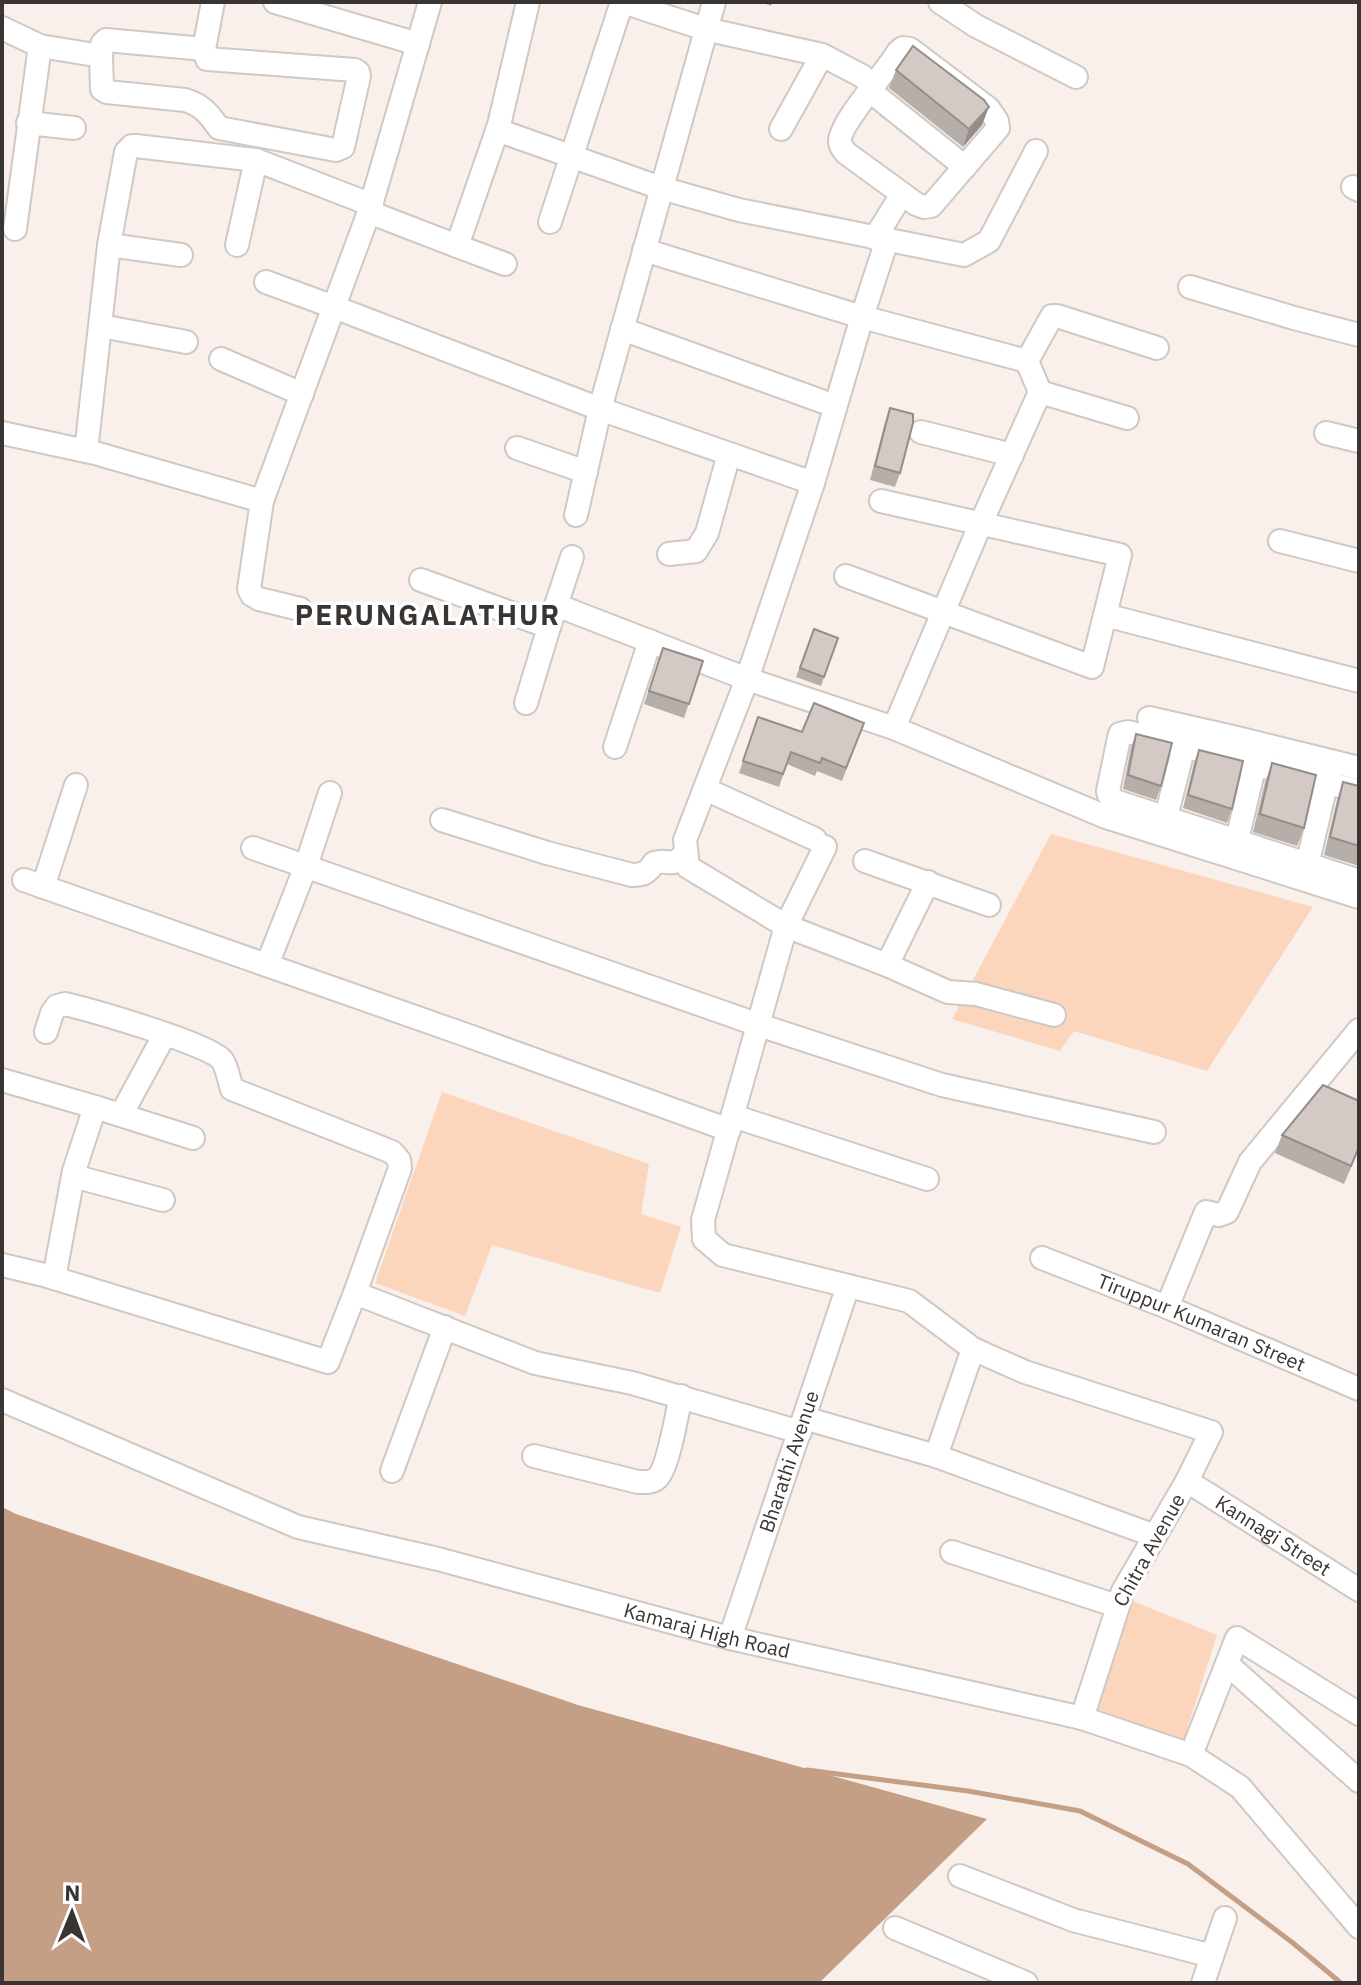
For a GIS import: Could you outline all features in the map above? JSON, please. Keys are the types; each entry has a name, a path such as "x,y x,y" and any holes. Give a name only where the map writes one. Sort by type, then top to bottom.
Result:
{"street":[{"path":"204,49 106,40 102,44 101,56 102,89 197,103 219,128 336,150 343,147 358,72 207,59 204,49 213,2"},
{"path":"275,2 418,44"},
{"path":"300,609 259,599 249,589 262,501 370,209 430,2"},
{"path":"457,246 497,130 528,2"},
{"path":"550,222 623,2 705,29 822,55 862,76 875,95 965,167"},
{"path":"576,515 600,409 714,2"},
{"path":"940,2 976,26 1076,77"},
{"path":"2,28 40,46 101,56"},
{"path":"15,229 40,46"},
{"path":"903,48 910,49 988,108 998,128 931,206 924,207 846,153 841,146 839,139 844,129 871,88 898,52 903,48"},
{"path":"781,129 822,55"},
{"path":"28,123 74,128"},
{"path":"497,130 661,188 739,210 964,255 989,241 1036,151"},
{"path":"86,451 109,245 126,152 132,146 256,160 505,264"},
{"path":"237,245 256,160"},
{"path":"902,194 881,239 862,317 813,483 747,679 685,840 688,867 786,926 948,992 976,994 1054,1015"},
{"path":"109,245 181,255"},
{"path":"644,250 862,317 1027,361"},
{"path":"266,282 600,409 813,483"},
{"path":"1190,287 1359,335"},
{"path":"1027,361 1050,318 1055,316 1157,348"},
{"path":"101,326 186,342"},
{"path":"622,329 835,406"},
{"path":"221,359 302,394"},
{"path":"894,728 1040,392 1027,361"},
{"path":"1040,392 1127,418"},
{"path":"921,432 1012,455"},
{"path":"2,433 86,451 262,501"},
{"path":"1326,433 1359,441"},
{"path":"517,448 586,472"},
{"path":"669,554 696,551 707,533 729,454"},
{"path":"846,576 1092,667 1120,555 881,501"},
{"path":"1280,541 1359,561"},
{"path":"526,703 572,557"},
{"path":"421,580 650,641 747,679 894,728 1106,817 1237,840 1359,897"},
{"path":"1105,615 1359,681"},
{"path":"615,747 650,641"},
{"path":"1149,718 1237,738 1329,772 1359,791"},
{"path":"1359,768 1329,772 1255,764 1128,732 1120,734 1108,791 1115,801 1162,826 1305,872 1359,881"},
{"path":"1162,826 1184,746"},
{"path":"1237,840 1255,764"},
{"path":"1305,872 1329,772"},
{"path":"76,785 33,883 731,1123 927,1179"},
{"path":"705,789 820,843 786,926 703,1220 704,1239 723,1255 909,1301 973,1349 936,1456"},
{"path":"267,965 306,866 330,793"},
{"path":"442,820 547,853 632,875 642,875 654,863 661,861 679,862 686,852"},
{"path":"253,848 759,1025 942,1085 1154,1132"},
{"path":"865,861 989,905"},
{"path":"887,965 928,882"},
{"path":"2,1265 328,1362 400,1168 399,1160 392,1152 232,1089 222,1059 208,1050 65,1004 57,1006 52,1013 46,1032"},
{"path":"1167,1307 1206,1212 1219,1215 1227,1212 1250,1162 1359,1030"},
{"path":"121,1115 165,1034"},
{"path":"2,1080 193,1138"},
{"path":"54,1278 73,1176 95,1107"},
{"path":"73,1176 163,1200"},
{"name":"Tiruppur Kumaran Street","path":"1042,1258 1167,1307 1359,1389"},
{"name":"Bharathi Avenue","path":"730,1638 848,1286"},
{"path":"355,1293 535,1363 632,1383 936,1456 1155,1536"},
{"path":"392,1471 445,1327"},
{"name":"Chitra Avenue","path":"973,1349 1025,1372 1211,1432 1187,1481 1123,1591 1082,1718"},
{"path":"534,1456 648,1483 658,1478 664,1466 681,1396"},
{"name":"Kamaraj High Road","path":"2,1400 298,1527 438,1559 730,1638 1082,1718 1191,1755 1240,1787 1359,1927"},
{"name":"Kannagi Street","path":"1187,1481 1359,1590"},
{"path":"952,1552 1117,1606"},
{"path":"1191,1755 1237,1638 1359,1714"},
{"path":"1227,1664 1359,1781"},
{"path":"960,1876 1073,1920 1212,1956"},
{"path":"1203,1983 1225,1918"},
{"path":"895,1928 1026,1983"}],"shaded area":[{"path":"1051,834 1313,907 1207,1071 1074,1031 1060,1051 952,1019"},
{"path":"442,1092 649,1164 641,1214 681,1227 660,1293 492,1245 465,1316 375,1283"},
{"path":"2,1507 578,1705 987,1819 819,1983 2,1983"},
{"path":"1130,1600 1217,1635 1182,1745 1093,1717"}],"building":[{"path":"913,46 989,107 969,129 896,70"},
{"path":"890,408 913,414 900,473 875,466"},
{"path":"814,629 838,638 824,677 800,668"},
{"path":"663,648 703,661 689,704 649,691"},
{"path":"814,703 864,723 846,768 822,758 820,763 791,752 783,774 743,761 758,717 802,732"},
{"path":"1136,734 1172,743 1161,786 1128,775"},
{"path":"1199,750 1243,761 1232,809 1188,795"},
{"path":"1272,763 1316,775 1304,828 1260,814"},
{"path":"1343,782 1359,786 1359,846 1330,837"},
{"path":"1323,1085 1359,1101 1359,1147 1351,1166 1282,1135"}],"waterway":[{"path":"807,1770 968,1791 1080,1811 1188,1864 1341,1983"}],"district":[{"name":"PERUNGALATHUR","path":"428,615"}]}
